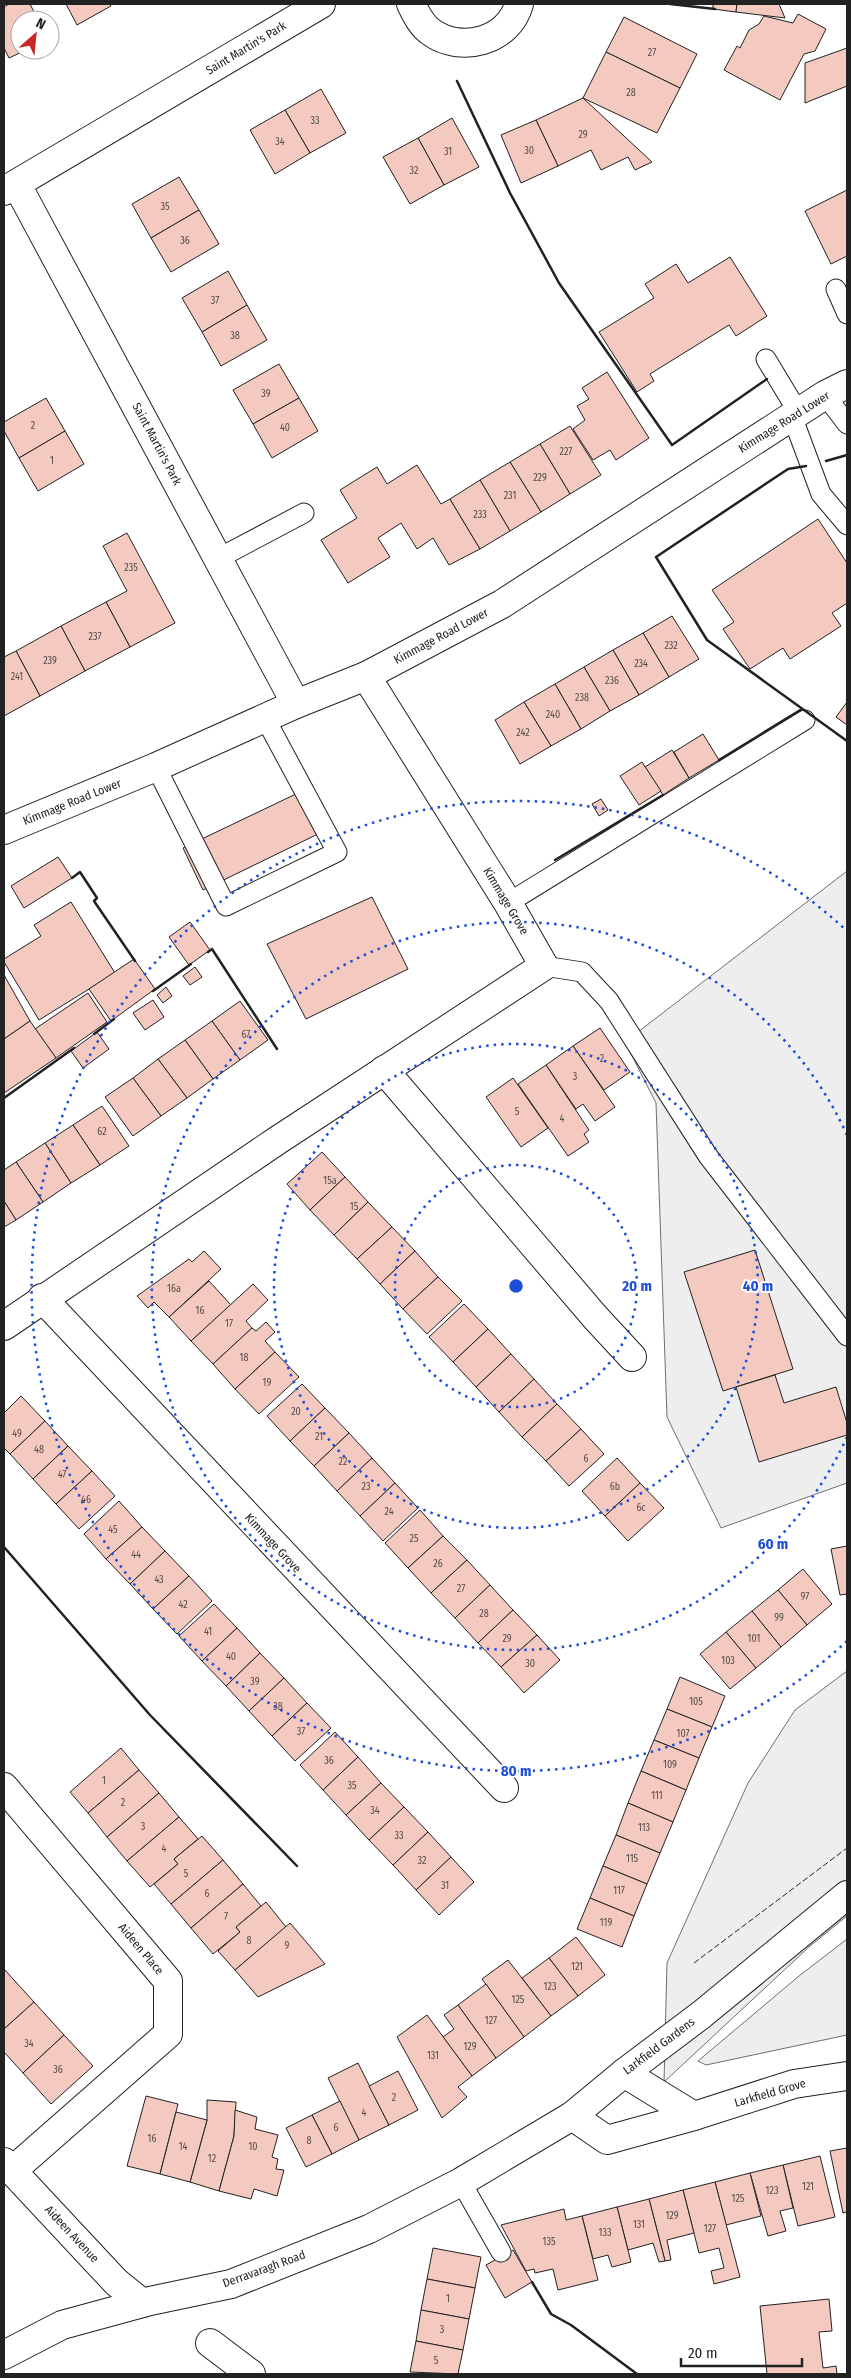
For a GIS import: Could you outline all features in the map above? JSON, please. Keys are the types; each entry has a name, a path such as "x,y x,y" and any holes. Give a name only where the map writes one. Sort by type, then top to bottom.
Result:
{"street":[{"name":"Saint Martin's Park","path":"296,704 219,558 10,188 321,4"},
{"path":"411,4 418,18 430,32 446,40 463,44 481,41 497,34 510,22 519,4"},
{"name":"Kimmage Road Lower","path":"4,830 156,767 296,704 366,676 502,604 836,389"},
{"name":"Kimmage Grove","path":"366,676 508,903 544,966"},
{"path":"4,1326 42,1298 384,1070 544,966"},
{"path":"384,1070 569,1287 632,1357"},
{"name":"Kimmage Grove","path":"42,1298 504,1788"},
{"name":"Aideen Place","path":"4,1786 168,1981 168,2034 8,2167"},
{"name":"Larkfield Gardens","path":"461,2182 572,2116 624,2072 701,2015 847,1895"},
{"path":"624,2072 694,2116"},
{"name":"Larkfield Grove","path":"572,2116 607,2140 694,2116 794,2084 847,2076"},
{"name":"Aideen Avenue","path":"8,2167 116,2282 142,2303"},
{"name":"Derravaragh Road","path":"4,2355 62,2325 142,2303 231,2284 369,2229 461,2182"},
{"path":"210,2343 251,2374"}],"lane":[{"path":"836,289 847,314"},
{"path":"766,359 795,414 822,494 847,525"},
{"path":"836,389 847,424"},
{"path":"219,558 304,513"},
{"path":"156,767 226,906 336,852 265,718"},
{"path":"508,903 805,720"},
{"path":"544,966 582,972 609,1001 708,1156 847,1336"},
{"path":"461,2182 502,2252"}],"shaded area":[{"path":"847,871 847,1483 721,1528 667,1417 656,1103 625,1042"},
{"path":"847,1671 847,1916 809,1947 664,2082 667,1963 748,1783 795,1710"},
{"path":"847,1939 847,2035 706,2065 698,2061 799,1976"}],"building":[{"path":"9,4 30,4 33,10 10,10 9,58 4,48 4,7"},
{"path":"66,4 110,4 111,6 77,25"},
{"path":"713,4 737,4 736,12 713,9"},
{"path":"737,4 779,4 785,18 736,12"},
{"path":"798,14 826,29 815,51 804,54 780,100 724,70 737,46 740,48 749,30 759,24 764,16 793,23"},
{"path":"624,17 697,54 680,88 606,52"},
{"path":"847,48 847,86 805,103 805,63"},
{"path":"606,52 680,88 657,133 583,98"},
{"path":"321,89 346,133 310,153 285,110"},
{"path":"583,98 652,162 635,170 628,157 601,170 591,150 558,166 536,120"},
{"path":"285,110 310,153 275,174 250,130"},
{"path":"452,118 479,167 444,185 418,138"},
{"path":"536,120 558,166 521,183 501,135"},
{"path":"418,138 444,185 410,204 383,157"},
{"path":"179,177 199,210 151,238 132,204"},
{"path":"847,190 847,256 831,264 805,211"},
{"path":"199,210 219,244 171,272 151,238"},
{"path":"730,257 767,316 736,336 729,325 650,374 654,381 637,392 599,332 654,298 645,284 676,264 688,283"},
{"path":"228,271 247,305 202,332 182,298"},
{"path":"247,305 267,340 221,366 202,332"},
{"path":"279,364 299,398 253,424 233,390"},
{"path":"607,372 649,438 616,460 610,450 593,460 573,429 585,420 577,406 589,399 582,388"},
{"path":"46,398 65,431 19,458 4,431 4,422"},
{"path":"299,398 318,431 272,458 253,424"},
{"path":"570,426 601,475 570,494 540,444"},
{"path":"65,431 84,464 38,491 19,458"},
{"path":"540,444 570,494 541,512 510,462"},
{"path":"510,462 541,512 510,531 480,480"},
{"path":"417,465 441,504 450,499 480,549 449,565 433,538 417,549 401,523 378,538 390,557 348,583 321,540 357,518 340,490 377,467 387,484"},
{"path":"480,480 510,531 480,549 450,499"},
{"path":"818,519 847,563 847,603 832,613 841,626 790,659 783,648 750,669 723,629 734,622 712,590"},
{"path":"127,533 175,623 130,647 106,602 127,591 103,546"},
{"path":"106,602 130,647 85,671 61,626"},
{"path":"672,616 699,659 669,677 643,633"},
{"path":"61,626 85,671 40,696 16,651"},
{"path":"643,633 669,677 639,695 613,650"},
{"path":"613,650 639,695 610,711 584,667"},
{"path":"16,651 40,696 4,716 4,657"},
{"path":"584,667 610,711 581,729 555,684"},
{"path":"555,684 581,729 551,746 524,702"},
{"path":"524,702 551,746 520,764 495,720"},
{"path":"847,702 847,725 836,717"},
{"path":"703,734 719,760 689,778 674,752"},
{"path":"672,750 689,778 663,795 645,767"},
{"path":"642,762 661,791 639,805 620,776"},
{"path":"298,793 318,834 203,890 183,848"},
{"path":"601,799 608,810 599,816 592,804"},
{"path":"58,857 72,878 24,908 11,886"},
{"path":"372,897 408,969 306,1019 267,944"},
{"path":"71,902 115,973 39,1020 4,959 41,936 34,925"},
{"path":"190,922 210,950 189,965 169,937"},
{"path":"134,959 155,989 111,1021 89,989"},
{"path":"195,967 202,977 190,985 183,976"},
{"path":"4,975 30,1021 4,1039"},
{"path":"166,987 172,996 163,1003 157,995"},
{"path":"88,993 107,1022 56,1058 35,1029"},
{"path":"153,1000 164,1017 145,1030 133,1013"},
{"path":"240,1001 268,1040 240,1060 212,1021"},
{"path":"30,1021 56,1058 4,1093 4,1039"},
{"path":"212,1021 240,1060 213,1079 185,1040"},
{"path":"600,1028 630,1072 604,1090 573,1046"},
{"path":"97,1032 109,1049 83,1068 71,1051"},
{"path":"185,1040 213,1079 187,1098 158,1059"},
{"path":"573,1046 615,1107 595,1121 583,1104 576,1109 546,1065"},
{"path":"158,1059 187,1098 161,1116 133,1078"},
{"path":"546,1065 589,1130 584,1134 589,1142 568,1156 518,1084"},
{"path":"133,1078 161,1116 133,1136 105,1097"},
{"path":"513,1078 548,1128 521,1147 486,1097"},
{"path":"102,1106 129,1146 100,1165 73,1125"},
{"path":"73,1125 100,1165 71,1183 45,1143"},
{"path":"45,1143 71,1183 43,1202 16,1162"},
{"path":"322,1152 345,1177 310,1210 287,1184"},
{"path":"16,1162 43,1202 16,1220 4,1201 4,1170"},
{"path":"345,1177 368,1202 334,1235 310,1210"},
{"path":"4,1201 16,1220 4,1227"},
{"path":"368,1202 392,1227 357,1259 334,1235"},
{"path":"392,1227 415,1251 380,1284 357,1259"},
{"path":"755,1250 793,1369 723,1391 684,1272"},
{"path":"204,1251 221,1269 169,1317 154,1302 148,1308 137,1296 189,1259 192,1262"},
{"path":"415,1251 438,1277 403,1309 380,1284"},
{"path":"438,1277 462,1301 427,1334 403,1309"},
{"path":"209,1281 231,1305 191,1341 169,1317"},
{"path":"253,1284 268,1300 246,1321 252,1328 213,1364 191,1341"},
{"path":"464,1304 488,1329 453,1362 429,1337"},
{"path":"266,1322 275,1332 265,1341 275,1352 235,1389 213,1364 252,1328 256,1331"},
{"path":"488,1329 511,1354 476,1387 453,1362"},
{"path":"275,1352 299,1377 259,1414 235,1389"},
{"path":"511,1354 534,1379 499,1412 476,1387"},
{"path":"775,1375 784,1403 836,1387 847,1423 847,1435 759,1462 736,1387"},
{"path":"534,1379 557,1404 522,1437 499,1412"},
{"path":"302,1384 325,1408 290,1441 267,1416"},
{"path":"21,1396 45,1421 10,1454 4,1448 4,1413"},
{"path":"557,1404 581,1429 546,1461 522,1437"},
{"path":"325,1408 349,1433 314,1466 290,1441"},
{"path":"45,1421 68,1446 33,1479 10,1454"},
{"path":"581,1429 604,1454 569,1486 546,1461"},
{"path":"349,1433 372,1458 337,1491 314,1466"},
{"path":"68,1446 92,1471 56,1504 33,1479"},
{"path":"372,1458 395,1483 360,1516 337,1491"},
{"path":"617,1458 640,1483 605,1516 582,1491"},
{"path":"92,1471 115,1496 79,1529 56,1504"},
{"path":"395,1483 418,1508 383,1541 360,1516"},
{"path":"640,1483 664,1508 628,1541 605,1516"},
{"path":"119,1501 142,1527 106,1559 84,1534"},
{"path":"420,1510 443,1536 408,1568 385,1543"},
{"path":"142,1527 165,1551 130,1584 106,1559"},
{"path":"443,1536 467,1560 431,1593 408,1568"},
{"path":"847,1546 847,1594 840,1595 831,1549"},
{"path":"165,1551 189,1576 153,1609 130,1584"},
{"path":"467,1560 490,1585 455,1618 431,1593"},
{"path":"803,1569 832,1604 807,1625 778,1590"},
{"path":"189,1576 212,1601 177,1634 153,1609"},
{"path":"490,1585 513,1610 478,1643 455,1618"},
{"path":"778,1590 807,1625 781,1647 752,1611"},
{"path":"214,1604 237,1628 202,1661 179,1636"},
{"path":"513,1610 537,1635 501,1667 478,1643"},
{"path":"752,1611 781,1647 756,1668 726,1632"},
{"path":"237,1628 260,1653 226,1686 202,1661"},
{"path":"726,1632 756,1668 730,1689 700,1654"},
{"path":"537,1635 560,1660 524,1693 501,1667"},
{"path":"260,1653 284,1678 249,1711 226,1686"},
{"path":"680,1677 725,1696 712,1727 667,1709"},
{"path":"284,1678 307,1703 272,1736 249,1711"},
{"path":"307,1703 331,1728 295,1761 272,1736"},
{"path":"667,1709 712,1727 699,1758 654,1740"},
{"path":"335,1732 358,1757 323,1790 300,1765"},
{"path":"654,1740 699,1758 686,1790 641,1771"},
{"path":"121,1748 139,1770 88,1813 70,1792"},
{"path":"358,1757 381,1783 346,1815 323,1790"},
{"path":"139,1770 159,1793 107,1837 88,1813"},
{"path":"641,1771 686,1790 673,1822 628,1803"},
{"path":"381,1783 404,1807 369,1840 346,1815"},
{"path":"159,1793 179,1817 127,1861 107,1837"},
{"path":"628,1803 673,1822 660,1853 616,1835"},
{"path":"404,1807 428,1832 393,1865 369,1840"},
{"path":"179,1817 198,1839 174,1859 178,1864 150,1887 127,1861"},
{"path":"428,1832 451,1857 416,1890 393,1865"},
{"path":"616,1835 660,1853 647,1884 603,1866"},
{"path":"202,1836 223,1860 171,1904 154,1884 178,1864 174,1859"},
{"path":"451,1857 474,1882 439,1915 416,1890"},
{"path":"223,1860 243,1884 191,1928 171,1904"},
{"path":"603,1866 647,1884 634,1916 590,1898"},
{"path":"243,1884 261,1906 236,1927 240,1932 213,1954 191,1928"},
{"path":"590,1898 634,1916 622,1947 577,1929"},
{"path":"266,1902 286,1927 235,1970 218,1951 240,1932 236,1927"},
{"path":"290,1923 325,1964 258,1997 235,1970"},
{"path":"576,1937 605,1975 578,1996 549,1958"},
{"path":"549,1958 578,1996 551,2016 522,1978"},
{"path":"508,1960 551,2016 524,2037 482,1979"},
{"path":"4,1969 34,2002 4,2029"},
{"path":"486,1984 524,2037 496,2058 458,2005"},
{"path":"34,2002 64,2035 23,2073 4,2052 4,2029"},
{"path":"458,2005 496,2058 472,2076 443,2037 454,2029 444,2015"},
{"path":"427,2015 472,2076 458,2087 467,2097 442,2118 397,2037"},
{"path":"64,2035 93,2066 51,2104 23,2073"},
{"path":"358,2063 389,2125 359,2140 328,2078"},
{"path":"398,2071 418,2110 389,2125 369,2086"},
{"path":"146,2096 178,2104 160,2174 127,2166"},
{"path":"207,2100 236,2102 234,2136 219,2191 190,2182 207,2120"},
{"path":"340,2101 359,2140 332,2154 312,2115"},
{"path":"235,2110 257,2117 255,2129 278,2135 272,2157 278,2159 276,2169 284,2170 277,2196 254,2189 251,2199 219,2191 234,2136"},
{"path":"176,2112 207,2120 190,2182 160,2174"},
{"path":"312,2115 332,2154 306,2167 286,2128"},
{"path":"847,2148 847,2212 843,2213 830,2151"},
{"path":"820,2156 835,2217 798,2226 783,2165"},
{"path":"783,2165 793,2208 780,2211 786,2231 768,2236 750,2173"},
{"path":"750,2173 761,2216 726,2225 715,2182"},
{"path":"715,2182 740,2277 714,2284 711,2271 724,2268 719,2248 699,2253 683,2190"},
{"path":"683,2190 694,2233 667,2240 671,2260 665,2261 649,2199"},
{"path":"649,2199 665,2261 659,2262 653,2243 628,2250 617,2207"},
{"path":"617,2207 631,2262 612,2267 608,2255 593,2259 582,2216"},
{"path":"564,2209 566,2220 582,2216 598,2280 558,2290 553,2269 535,2273 534,2269 526,2271 501,2225"},
{"path":"433,2248 481,2257 475,2288 427,2279"},
{"path":"513,2250 532,2282 505,2298 486,2265"},
{"path":"427,2279 475,2288 469,2319 421,2310"},
{"path":"829,2299 832,2331 819,2332 823,2368 836,2366 837,2374 767,2374 760,2306"},
{"path":"421,2310 469,2319 463,2350 416,2341"},
{"path":"416,2341 463,2350 458,2374 410,2372"}],"fence":[{"path":"694,1963 847,1848"}],"wall":[{"path":"670,4 715,9"},
{"path":"457,81 510,193 559,283 672,445 767,379"},
{"path":"826,461 847,455"},
{"path":"806,466 788,469 656,557 707,640 847,741"},
{"path":"719,760 802,709"},
{"path":"555,860 663,795"},
{"path":"72,878 80,872 97,898 94,901 135,961"},
{"path":"208,952 212,949 277,1049"},
{"path":"153,991 191,964"},
{"path":"94,1034 114,1019"},
{"path":"4,1098 74,1048"},
{"path":"4,1547 150,1715 297,1866"},
{"path":"532,2282 551,2314 571,2325 637,2374"}]}
